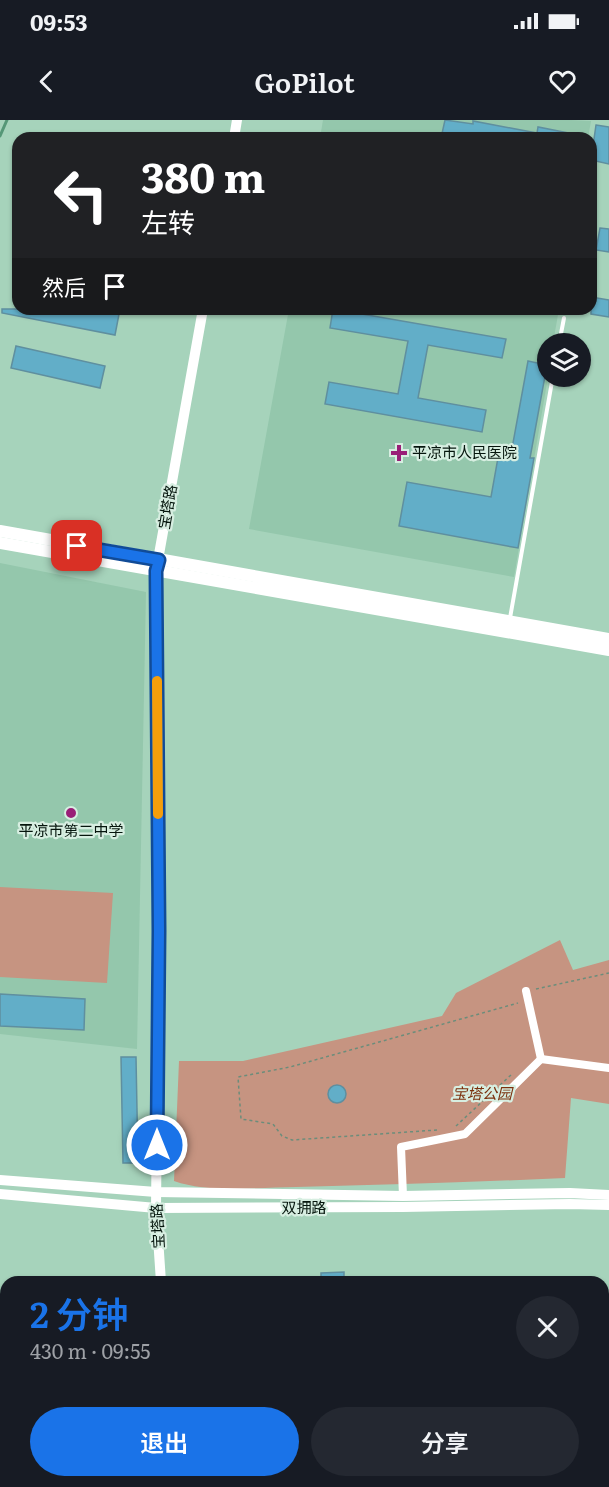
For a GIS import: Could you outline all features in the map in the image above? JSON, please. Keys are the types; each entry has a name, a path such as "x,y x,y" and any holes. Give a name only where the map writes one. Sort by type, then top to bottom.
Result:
{"main road":[{"name":"宝塔路","path":"161,1276 156,1208 159,920 157,566 202,315"},
{"path":"0,531 157,566"},
{"path":"0,543 157,566 368,603 609,650"},
{"path":"368,603 509,622 609,639"},
{"name":"双拥路","path":"0,1180 156,1192 403,1196 570,1193 609,1195"},
{"name":"双拥路","path":"0,1194 156,1208 609,1205"}],"street":[{"path":"526,991 541,1059"},
{"path":"541,1059 609,1068"},
{"path":"403,1196 401,1147 465,1134 541,1059"}],"lane":[{"path":"561,333 564,318"},
{"path":"509,622 552,387"}],"path":[{"path":"526,991 609,973"},
{"path":"444,1129 292,1140 282,1136 273,1124 241,1119 238,1077 290,1067 528,1000"},
{"path":"455,1127 514,1072"}],"shaded area":[{"path":"323,120 591,121 589,132 321,132"},
{"name":"平凉市人民医院","path":"288,315 558,315 555,333 537,333 537,387 546,387 514,577 249,529"},
{"name":"平凉市第二中学","path":"0,563 146,592 137,1049 0,1034"}],"green space":[{"path":"0,887 113,893 107,983 0,977"},
{"name":"宝塔公园","path":"560,940 573,970 609,960 609,1104 571,1098 565,1178 234,1189 188,1185 174,1181 179,1061 243,1061 442,1016 456,993"}],"building":[{"path":"445,120 473,124 473,121 532,132 442,132"},
{"path":"596,125 609,127 609,164 597,161 597,132 595,132"},
{"path":"538,127 564,132 537,132"},
{"path":"600,228 609,229 609,252 597,250"},
{"path":"597,298 609,300 609,317 597,315"},
{"path":"2,309 12,309 12,315 2,313"},
{"path":"12,315 119,315 115,335"},
{"path":"332,315 368,315 506,339 502,358 428,345 418,398 486,410 482,432 325,404 329,382 398,394 408,341 330,328"},
{"path":"16,346 105,366 100,388 11,368"},
{"path":"528,361 537,363 537,387 543,387 530,458 534,458 518,548 399,526 407,482 491,497 499,452 511,454"},
{"path":"0,994 85,999 84,1030 0,1026"},
{"path":"121,1057 136,1057 138,1163 123,1163"},
{"path":"337,1085 343,1088 346,1094 343,1100 337,1103 331,1100 328,1094 331,1088"},
{"path":"344,1272 344,1276 321,1276 321,1273"}],"waterway":[{"path":"0,136 7,120"}],"slow traffic":[{"path":"157,681 158,814"}],"place":[{"name":"平凉市人民医院","path":"399,453"},
{"name":"平凉市第二中学","path":"71,813"}],"route":[{"path":"77,546 159,560 156,571 159,931 157,1145"}]}
